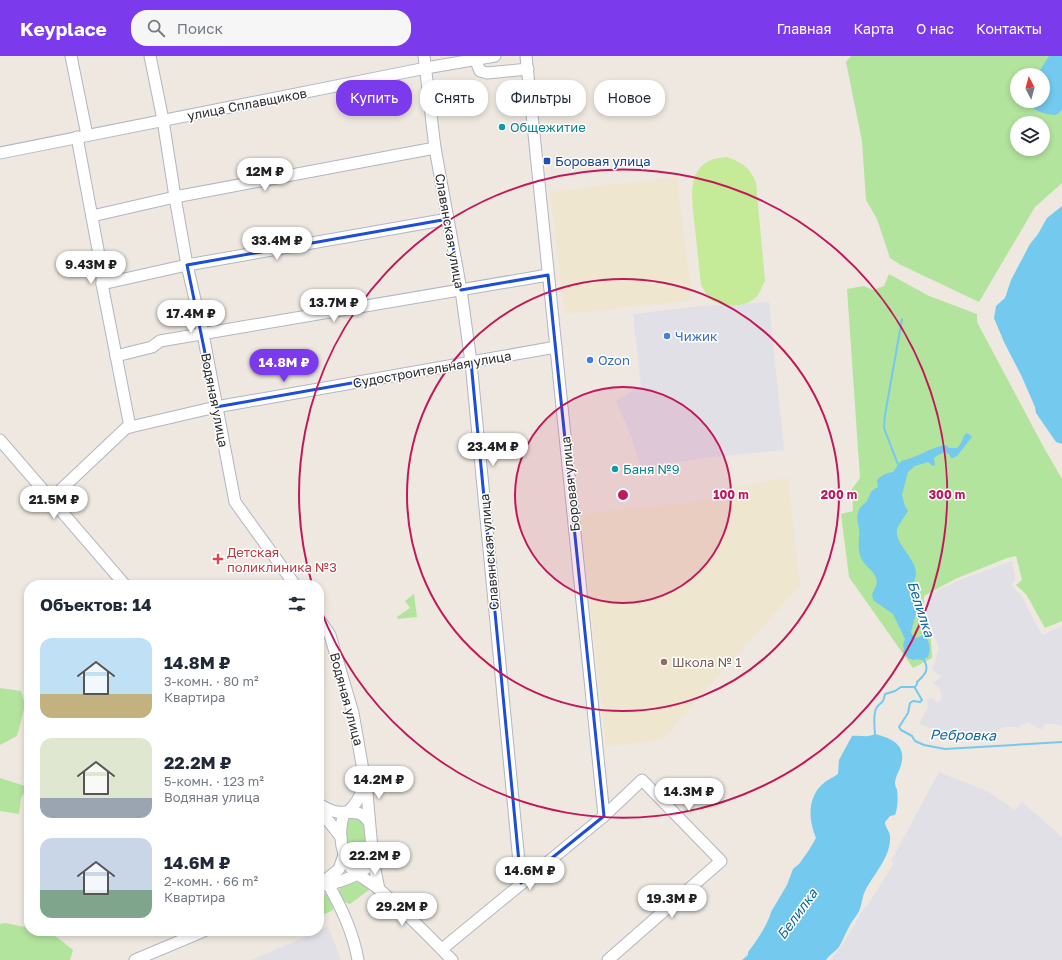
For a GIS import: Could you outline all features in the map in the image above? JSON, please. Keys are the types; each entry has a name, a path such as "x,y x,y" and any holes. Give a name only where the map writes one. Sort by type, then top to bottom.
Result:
{"street":[{"path":"71,56 92,216 102,271 102,284 130,427"},
{"name":"Водяная улица","path":"150,56 163,120 187,265 203,334 216,407 236,502 291,580"},
{"name":"Славянская улица","path":"424,56 435,148 461,290 471,362 521,883"},
{"name":"улица Сплавщиков","path":"0,153 426,68 495,56"},
{"name":"Боровая улица","path":"526,56 604,816"},
{"path":"475,59 480,71 487,74 528,69"},
{"path":"92,216 175,197 435,148"},
{"path":"102,284 187,265 448,219"},
{"path":"116,356 152,346 160,341 548,275"},
{"name":"Судостроительная улица","path":"51,498 126,428 216,407 556,347"},
{"path":"0,440 121,580"},
{"name":"Водяная улица","path":"324,626 330,635 353,713 360,745 367,793 373,860 379,889"},
{"path":"442,949 604,816 642,780 721,861 608,960"},
{"path":"365,782 361,796 357,803 347,812 341,826 344,855 348,865 379,889 452,960"},
{"path":"324,807 336,812 361,814 366,817 369,822"},
{"path":"324,815 341,837"},
{"path":"324,883 339,869 344,855"},
{"path":"324,884 358,874 373,860"},
{"path":"324,888 348,922 358,960"},
{"path":"135,960 192,936"}],"highlighted area":[{"path":"448,219 461,290 548,275 604,816 521,883 471,362 216,407 187,265"}],"shaded area":[{"path":"677,177 692,300 565,314 550,192"},
{"path":"769,302 784,450 706,458 641,467 631,436 616,401 641,386 633,314 701,306"},
{"name":"Школа № 1","path":"788,478 800,585 663,739 606,747 580,514 721,499 722,489"},
{"path":"1012,561 1015,581 1011,584 1021,595 1042,635 1062,626 1062,726 1045,724 1042,730 1028,722 1018,727 1003,727 996,732 985,736 963,731 955,735 944,736 938,729 926,727 920,724 928,708 927,699 933,698 937,703 942,698 940,689 933,683 942,676 932,670 939,648 925,612 927,600 936,591 962,579"},
{"path":"939,772 989,792 1015,810 1022,802 1062,837 1062,960 830,960 843,944 864,908 867,906 894,863 891,861"},
{"path":"328,926 341,960 251,960 307,936 324,936 324,928"}],"green space":[{"path":"851,56 1062,56 1062,183 1035,207 979,302 901,265 890,258 877,219 866,200 862,141 846,62"},
{"path":"727,157 745,166 756,182 765,281 754,299 741,305 734,306 714,302 708,297 701,285 692,193 693,182 697,172 703,165 713,159"},
{"path":"889,274 929,296 977,314 977,322 1062,479 1062,621 1045,628 1026,594 1016,585 1022,580 1016,556 1007,558 955,579 924,596 923,623 931,640 932,658 913,668 849,577 841,514 853,511 852,489 860,478 847,289 864,286 873,290 884,286"},
{"path":"414,594 417,617 398,619 397,617 410,608 405,601"},
{"path":"0,688 21,691 24,702 24,709 17,736 0,745"},
{"path":"0,778 24,786 24,793 21,798 19,814 0,811"},
{"path":"352,816 363,821 368,859 361,866 357,867 349,861 345,823"},
{"path":"352,881 364,884 369,890 350,904 342,901 339,892 341,885"},
{"path":"324,893 329,898 333,910 324,914"},
{"path":"6,923 24,927 24,936 54,936 73,950 70,960 0,960 0,924"}],"water":[{"path":"1049,56 1062,56 1062,110 1056,115 1040,112 1033,108 1050,108 1050,68 1041,68"},
{"path":"1062,206 1062,444 1056,442 1036,413 1035,407 1022,377 1004,342 994,318 996,306 1005,298 1011,280 1030,244 1038,234 1047,218"},
{"path":"966,433 972,437 957,456 951,458 949,454 945,452 934,458 935,465 933,466 928,462 915,466 908,472 902,495 908,511 897,529 897,535 915,568 916,576 911,592 919,600 911,632 916,638 924,635 929,642 930,648 928,657 922,660 913,660 908,658 903,652 905,639 893,614 873,600 872,594 876,587 877,581 876,576 866,565 860,555 857,518 858,513 860,507 867,501 871,492 878,487 877,480 884,474 893,472 901,461 913,458 940,446 946,445 949,448 957,448"},
{"path":"875,734 888,738 901,749 902,760 895,781 898,795 897,809 895,815 890,816 885,822 890,837 887,853 868,885 863,896 861,907 839,947 826,960 742,960 748,955 748,952 765,927 771,912 787,885 793,869 799,864 816,838 813,831 811,816 812,801 815,794 825,782 838,774 839,760 852,736 867,736"}],"waterway":[{"name":"Белилка","path":"899,467 884,428 902,319"},
{"name":"Белилка","path":"875,736 875,710 883,701 885,694 895,691 901,687 915,687 927,668 923,658"},
{"name":"Ребровка","path":"915,688 922,700 920,702 913,701 910,703 908,713 899,727 901,730 912,736 915,741 924,745 945,749 1062,742"}],"place":[{"name":"Общежитие","path":"502,127"},
{"name":"Боровая улица","path":"547,161"},
{"name":"Чижик","path":"667,336"},
{"name":"Ozon","path":"590,360"},
{"name":"Баня №9","path":"615,469"},
{"name":"Детская поликлиника №3","path":"218,559"},
{"name":"Школа № 1","path":"664,662"}]}
